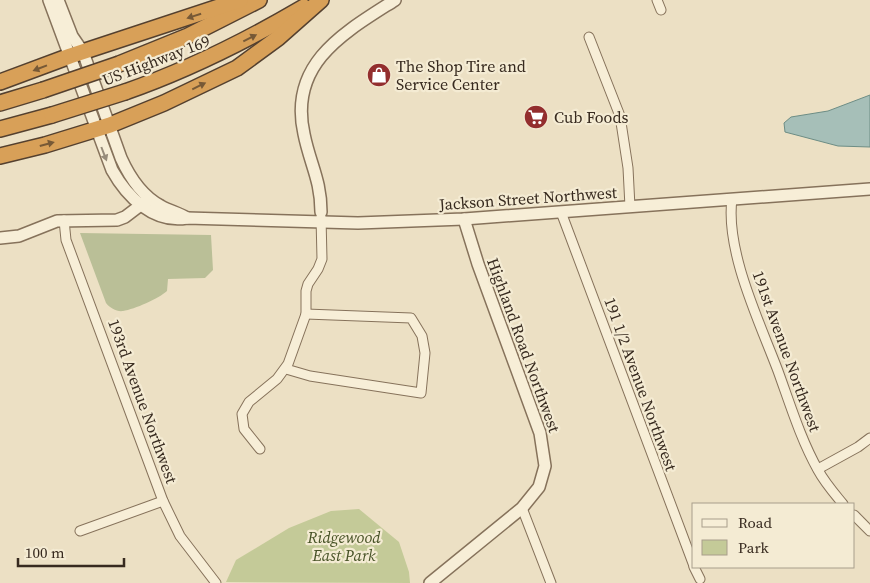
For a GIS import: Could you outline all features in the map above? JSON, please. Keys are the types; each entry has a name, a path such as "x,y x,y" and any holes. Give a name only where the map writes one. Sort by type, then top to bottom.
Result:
{"highway":[{"path":"0,82 77,54 240,0"},
{"name":"US Highway 169","path":"0,103 118,64 188,36 258,0"},
{"name":"US Highway 169","path":"0,129 52,115 173,75 224,52 316,0"},
{"path":"0,156 103,128 164,103 237,68 278,38 321,0"}],"street":[{"path":"49,0 77,54"},
{"path":"58,0 77,54"},
{"path":"260,449 244,429 242,414 248,402 277,379 286,369 306,314 306,291 308,284 322,259 318,181 306,145 302,120 303,95 311,71 326,49 349,30 395,0"},
{"path":"657,0 661,10"},
{"path":"589,37 620,116 628,168 630,207"},
{"name":"Jackson Street Northwest","path":"77,54 102,103 103,128 108,162 128,194 145,202 166,218 179,220 187,218 321,217 400,222 870,189"},
{"name":"Jackson Street Northwest","path":"77,54 88,108 103,128"},
{"name":"191st Avenue Northwest","path":"732,200 731,224 739,263 802,436 818,469 842,503"},
{"path":"0,238 19,236 52,222 64,220 117,220 125,217 145,202"},
{"name":"191 1/2 Avenue Northwest","path":"561,212 692,561"},
{"name":"Highland Road Northwest","path":"430,583 502,527 522,508 539,487 545,466 540,433 478,264 464,219"},
{"name":"193rd Avenue Northwest","path":"64,220 66,240 163,501 180,536 216,583"},
{"path":"286,369 310,376 421,393 425,353 422,336 410,318 306,314"},
{"path":"818,469 858,447 870,438"},
{"path":"80,531 163,501"},
{"path":"522,508 551,583"},
{"path":"855,516 870,531"},
{"name":"191 1/2 Avenue Northwest","path":"695,568 700,579"}],"green space":[{"path":"80,233 211,235 213,270 205,278 168,279 167,291 158,297 134,308 123,311 116,310 106,303"},
{"name":"Ridgewood East Park","path":"359,509 399,542 409,572 410,583 226,582 236,560 289,528 331,511"}],"water":[{"path":"870,95 870,147 838,146 785,132 784,123 791,117 828,111"}],"place":[{"name":"The Shop Tire and Service Center","path":"379,75"},
{"name":"Cub Foods","path":"536,117"}]}
